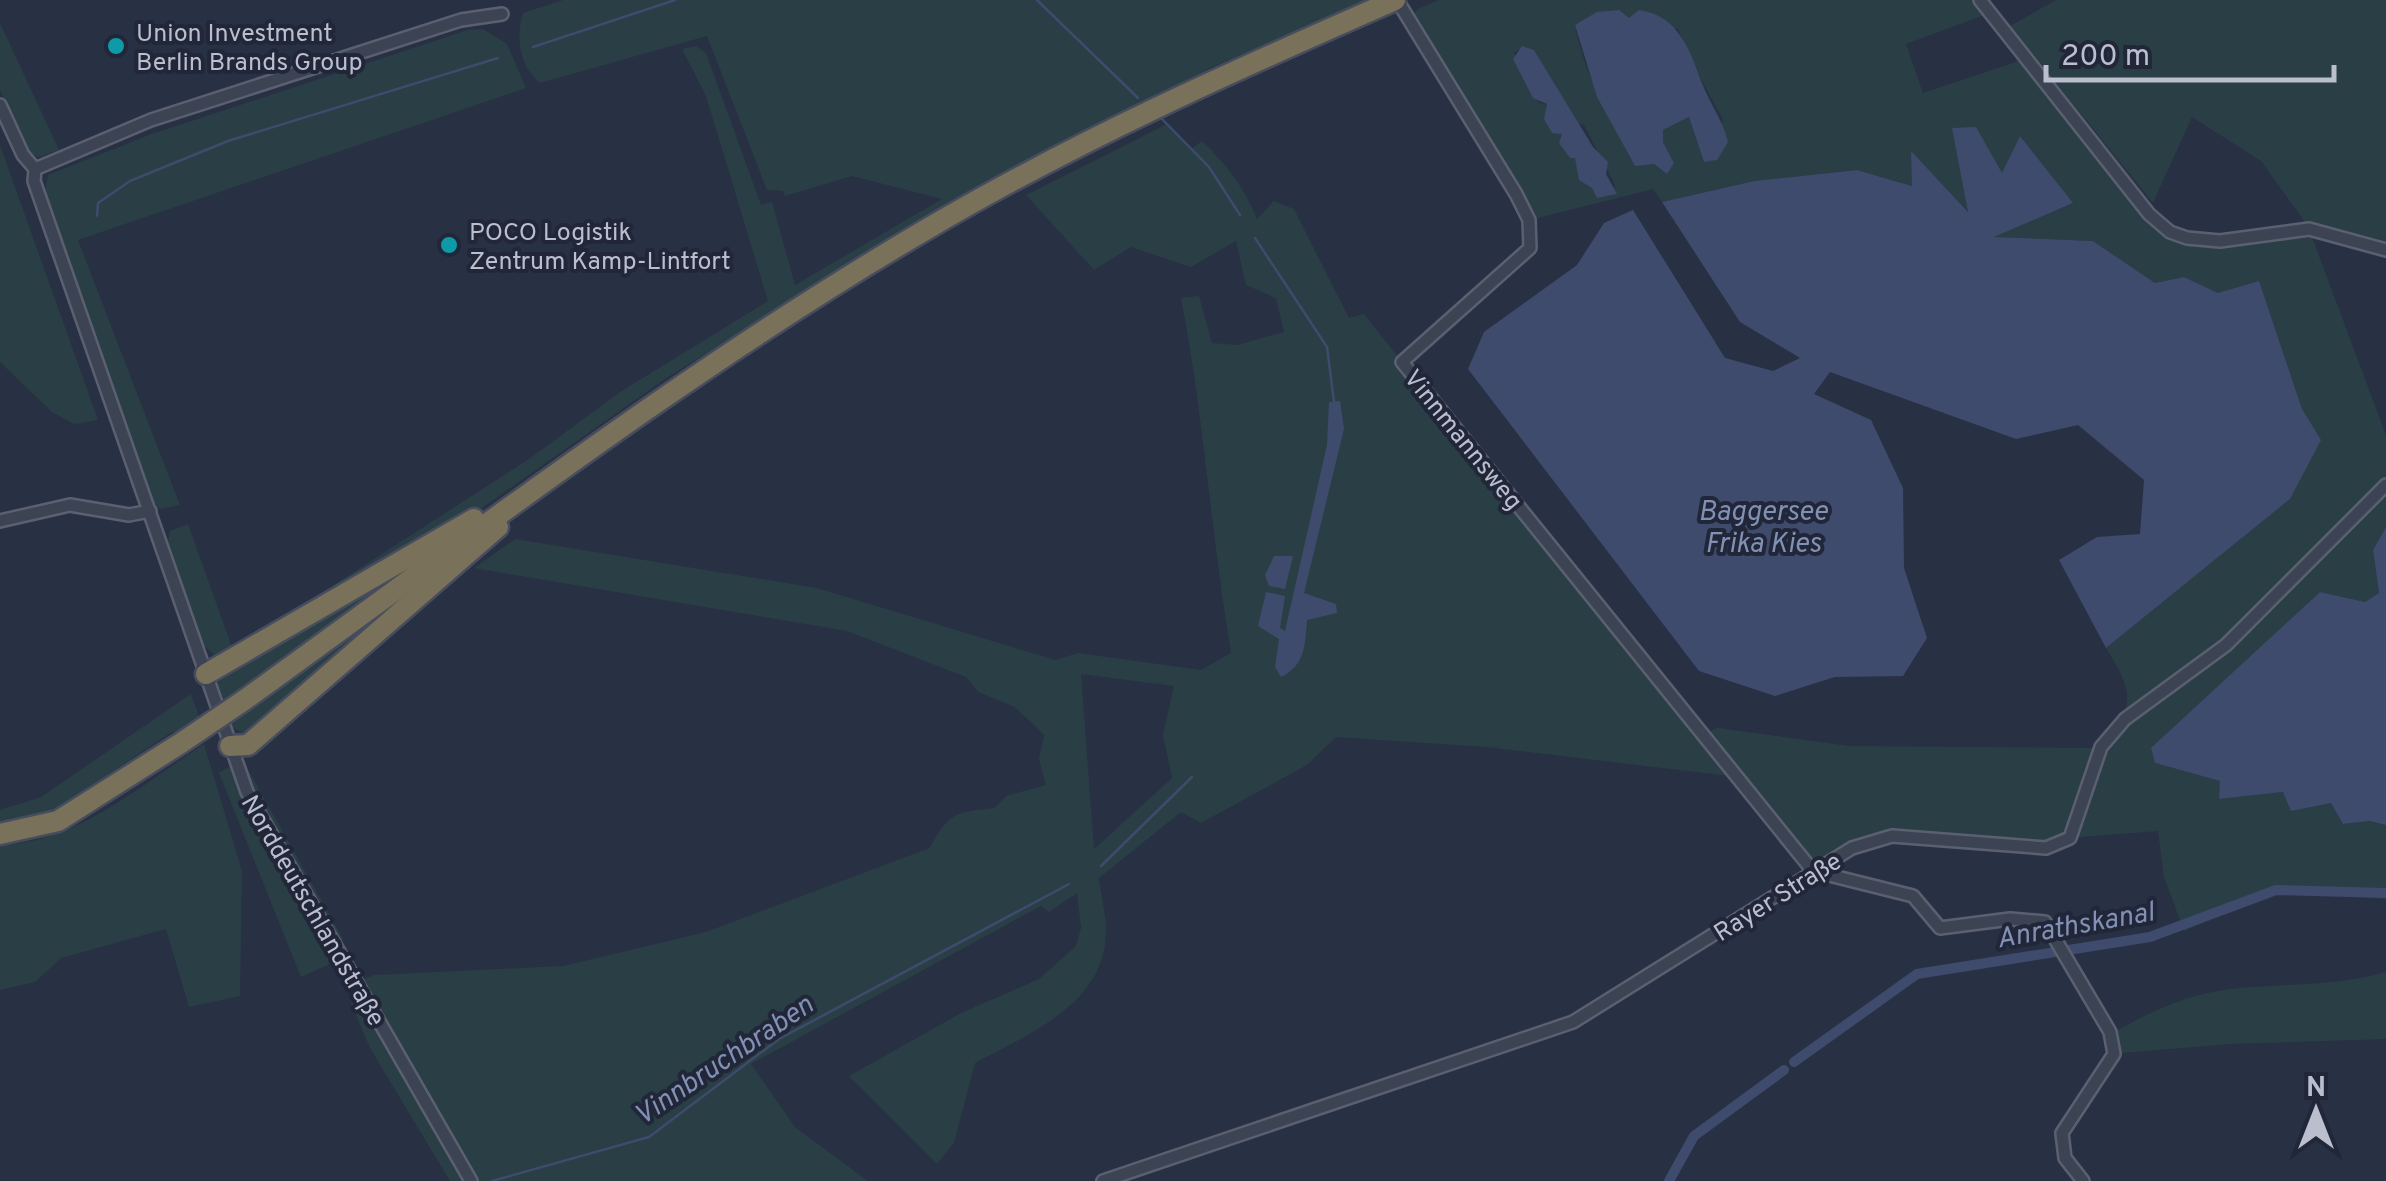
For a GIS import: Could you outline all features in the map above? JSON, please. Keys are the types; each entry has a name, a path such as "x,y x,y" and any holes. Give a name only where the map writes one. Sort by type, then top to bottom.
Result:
{"highway":[{"path":"0,834 58,822 180,744 529,492 747,341 1008,182 1149,108 1396,0"},
{"path":"206,674 529,492"},
{"path":"230,746 248,744 342,666 480,545 529,492"}],"street":[{"name":"Vinnmannsweg","path":"1396,0 1516,194 1528,220 1530,248 1402,362 1813,872"},
{"path":"1980,0 2149,214 2170,232 2220,241 2309,229 2386,250"},
{"path":"35,169 151,120 461,20 502,14"},
{"name":"Norddeutschlandstraße","path":"0,104 23,155 35,169 38,193 230,746 259,817 471,1181"},
{"name":"Rayer Straße","path":"1102,1181 1573,1022 1852,848 1892,836 2046,848 2070,838 2101,747 2125,719 2226,644 2386,485"},
{"path":"0,521 70,505 129,515 150,511"},
{"path":"1813,872 1913,896 1940,928 2010,919 2045,922 2110,1032 2114,1054 2062,1134 2065,1158 2082,1181"}],"shaded area":[{"path":"563,0 1369,0 1210,68 950,205 668,377 482,508 237,652 216,656 202,644 168,542 170,531 188,524 233,650 529,459 620,392 768,301 706,96 682,49 696,46 706,53 761,205 772,202 795,285 942,199 852,176 785,196 783,191 767,190 707,36 540,83 523,59 523,13"},
{"path":"1439,0 1980,0 1990,13 1906,44 1923,93 2025,59 2149,214 2187,238 2309,229 2386,435 2386,527 2373,550 2379,593 2365,602 2320,592 2155,763 2221,781 2220,799 2283,792 2331,802 2343,824 2370,821 2386,825 2386,899 2273,892 2184,931 2164,877 2158,831 2070,838 2046,848 1892,836 1813,871 1730,776 1486,747 1336,737 1307,765 1201,823 1181,812 1099,878 1106,932 1093,979 1060,1014 975,1063 954,1143 937,1164 849,1076 961,1013 1039,979 1076,946 1081,928 1077,893 1049,912 1041,906 751,1064 795,1127 868,1181 450,1181 370,1048 351,1003 353,982 375,975 563,966 706,932 930,848 942,827 955,816 995,808 1006,796 1046,785 1039,759 1044,735 1015,707 978,692 966,677 847,631 474,568 515,539 817,588 1055,660 1078,653 1201,670 1231,653 1181,298 1199,296 1212,343 1237,345 1284,332 1276,298 1246,285 1236,241 1191,267 1131,247 1094,270 1026,195 1167,124 1191,149 1202,141 1211,150 1241,187 1257,219 1274,201 1294,209 1349,318 1364,314 1699,735 1718,728 1849,746 2101,748 2120,721 2127,699 2122,677 2106,648 2290,499 2302,409 2259,282 2218,293 2184,277 2155,283 2093,241 1991,237 2072,204 2020,137 2003,174 1969,213 1912,153 1913,186 1857,170 1754,181 1662,202 1653,189 1529,220 1408,20 1418,9","holes":["1629,18 1678,29 1723,120 1704,162 1689,117 1663,130 1663,142 1674,163 1666,173 1654,164 1631,160 1591,78 1575,25","1534,50 1578,123 1584,125 1615,185 1611,196 1600,196 1592,188 1546,104 1539,103 1514,53","1081,674 1174,686 1163,735 1172,778 1094,849"]},
{"path":"2056,0 2386,0 2386,243 2305,222 2261,161 2192,117 2153,203 2010,26"},
{"path":"0,23 59,150 38,157 28,152 0,90"},
{"path":"483,29 507,44 526,88 78,240 180,505 160,509 153,502 45,191 48,175 149,135 468,30"},
{"path":"0,145 98,420 74,424 52,412 0,362"},
{"path":"432,554 223,700 218,684 223,674"},
{"path":"405,598 246,734 233,728 230,723"},
{"path":"191,694 203,728 172,732 57,808 36,818 0,825 0,810 41,797"},
{"path":"204,744 242,871 240,996 189,1007 166,929 61,958 35,982 0,990 0,845 28,842 82,823"},
{"path":"242,759 343,939 339,960 301,977 219,773"},
{"path":"2386,972 2386,1039 2230,1044 2111,1054 2107,1036 2198,995 2347,980"}],"water":[{"path":"1619,10 1629,18 1639,10 1653,14 1681,37 1726,134 1728,142 1717,160 1704,162 1689,117 1663,130 1663,142 1674,163 1667,174 1654,164 1635,166 1597,97 1575,25 1597,12"},
{"path":"1522,46 1534,50 1593,147 1608,162 1606,174 1617,194 1597,198 1592,188 1579,180 1575,158 1570,158 1559,143 1562,134 1552,133 1544,119 1547,104 1533,98 1513,59"},
{"name":"Baggersee Frika Kies","path":"1976,127 2002,173 2020,136 2073,203 1994,237 2093,241 2155,283 2184,277 2218,293 2259,281 2302,409 2321,440 2290,499 2106,648 2059,560 2097,537 2140,534 2144,480 2078,425 2016,439 1830,372 1814,394 1871,420 1903,488 1904,568 1927,638 1903,676 1835,677 1775,696 1699,671 1468,369 1484,332 1577,265 1604,223 1633,210 1725,358 1773,371 1800,358 1740,322 1662,202 1754,181 1857,170 1912,186 1911,151 1968,212 1952,128"},
{"path":"1340,401 1344,429 1304,593 1336,604 1337,613 1307,620 1300,660 1281,677 1275,667 1279,639 1258,626 1266,592 1285,596 1280,628 1285,631 1327,445 1329,402"},
{"path":"2386,527 2386,825 2370,821 2343,824 2331,803 2291,811 2283,792 2219,799 2220,781 2155,763 2151,748 2320,592 2365,602 2379,593 2373,550"},
{"path":"1274,556 1293,556 1285,589 1269,586 1265,575"}],"waterway":[{"path":"533,47 675,0"},
{"path":"1037,0 1138,98"},
{"path":"97,216 98,203 130,181 228,141 498,58"},
{"path":"1161,118 1209,167 1240,215"},
{"path":"1255,238 1327,347 1334,402"},
{"name":"Vinnbruchbraben","path":"1101,866 1192,777"},
{"name":"Vinnbruchbraben","path":"492,1181 649,1137 779,1039 1069,884"},
{"name":"Anrathskanal","path":"1794,1062 1917,974 2150,937 2276,890 2386,893"},
{"name":"Anrathskanal","path":"1669,1181 1694,1136 1784,1070"}],"place":[{"name":"Union Investment Berlin Brands Group","path":"116,46"},
{"name":"POCO Logistik Zentrum Kamp-Lintfort","path":"449,245"}]}
